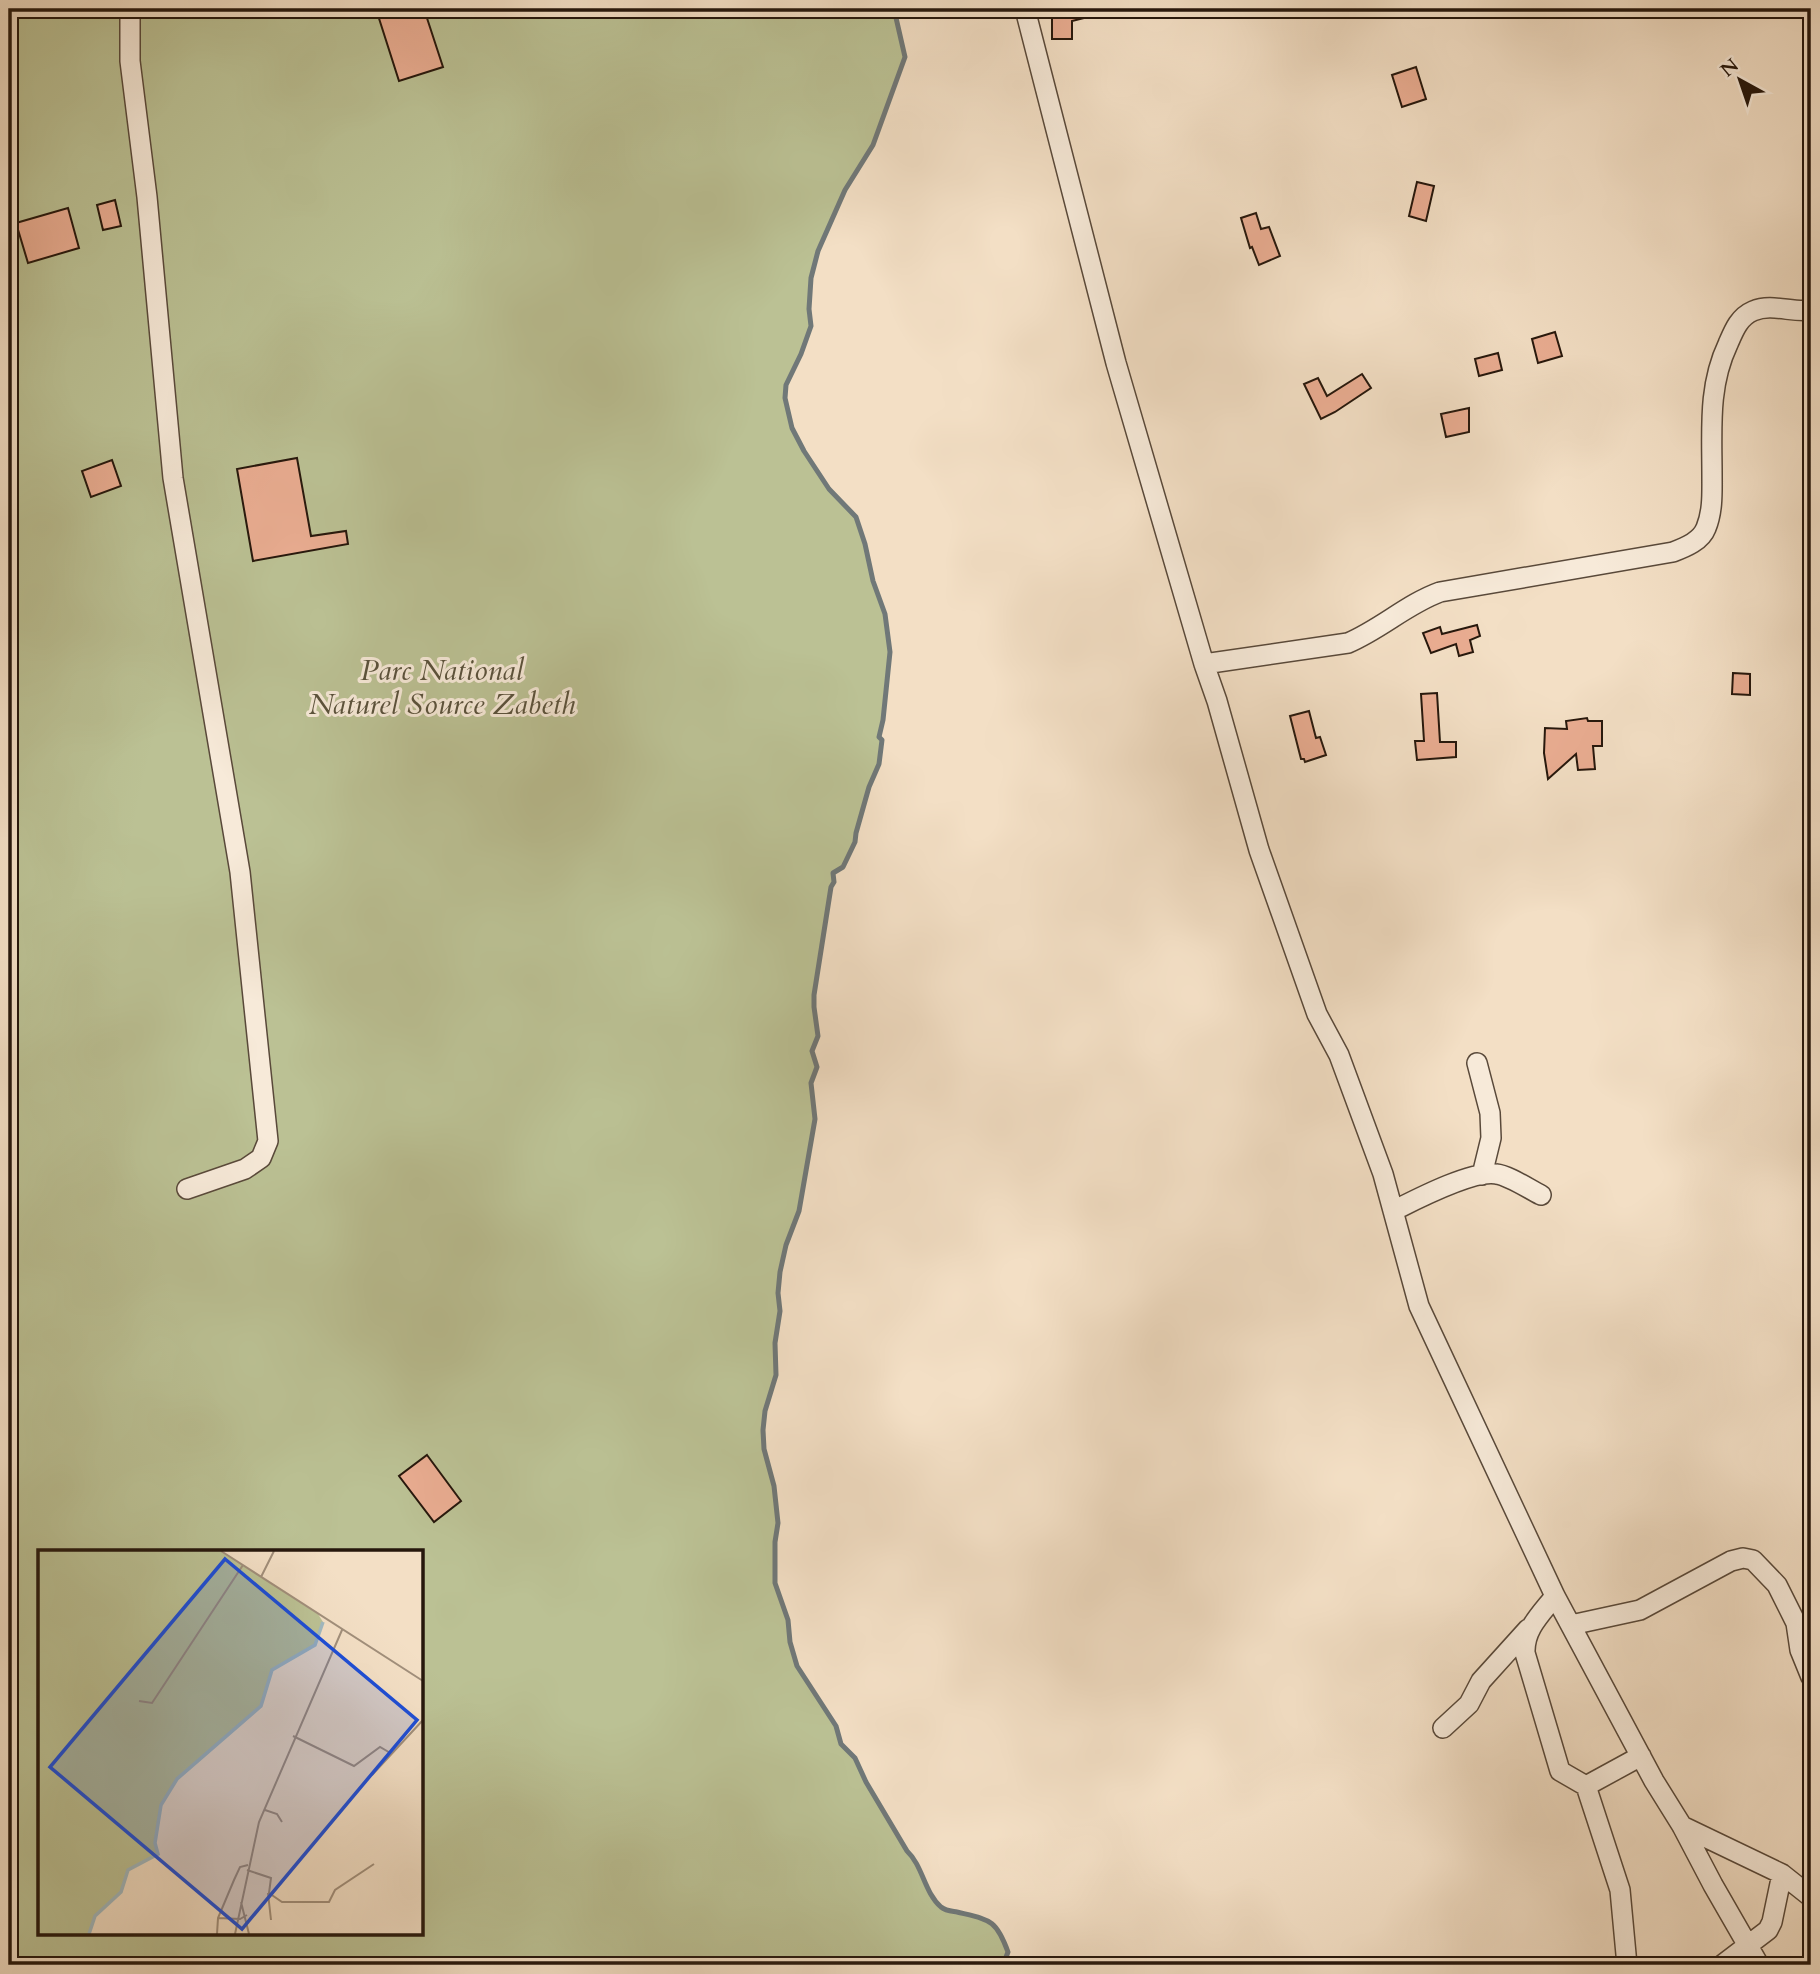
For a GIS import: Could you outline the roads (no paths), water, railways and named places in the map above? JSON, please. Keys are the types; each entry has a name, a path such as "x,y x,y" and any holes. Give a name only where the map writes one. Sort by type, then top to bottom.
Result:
{"street":[{"path":"130,9 130,61 147,197 173,478 240,872 268,1141 261,1158 245,1169 187,1189"},
{"path":"1025,9 1116,363 1259,850 1317,1014 1339,1055 1382,1174 1419,1306 1555,1595 1641,1756 1759,1965"},
{"path":"1204,664 1348,643 1363,637 1427,596 1440,592 1660,555 1686,547 1697,540 1706,529 1712,504 1711,409 1718,366 1737,323 1750,312 1759,309 1771,307 1811,310"},
{"path":"1477,1063 1490,1113 1492,1138 1482,1175"},
{"path":"1393,1211 1437,1190 1482,1175 1497,1174 1541,1195"},
{"path":"1571,1625 1640,1610 1731,1561 1743,1558 1753,1560 1777,1585 1796,1623 1811,1677"},
{"path":"1443,1728 1469,1704 1481,1681 1555,1595"},
{"path":"1530,1627 1525,1640 1525,1653 1560,1771 1586,1786 1620,1890 1627,1965"},
{"path":"1586,1786 1641,1756"},
{"path":"1682,1826 1782,1874 1811,1896"},
{"path":"1722,1965 1768,1930 1782,1874"}],"waterway":[{"path":"894,9 905,57 873,145 845,190 818,251 811,278 811,326 786,385 785,398 792,428 804,451 829,489 856,517 885,614 890,652 879,737 882,740 879,764 869,787 855,842 843,867 833,873 834,882 814,995 818,1036 812,1051 817,1067 811,1083 815,1119 799,1211 786,1245 780,1272 780,1311 775,1343 776,1375 765,1411 764,1449 774,1486 778,1523 775,1583 788,1620 790,1642 797,1666 836,1726 841,1744 855,1758 866,1782 917,1864 935,1901 945,1909 984,1919 995,1927 1008,1952 1003,1965"}],"park label":[{"name":"Parc National Naturel Source Zabeth","path":"442,687"}]}
